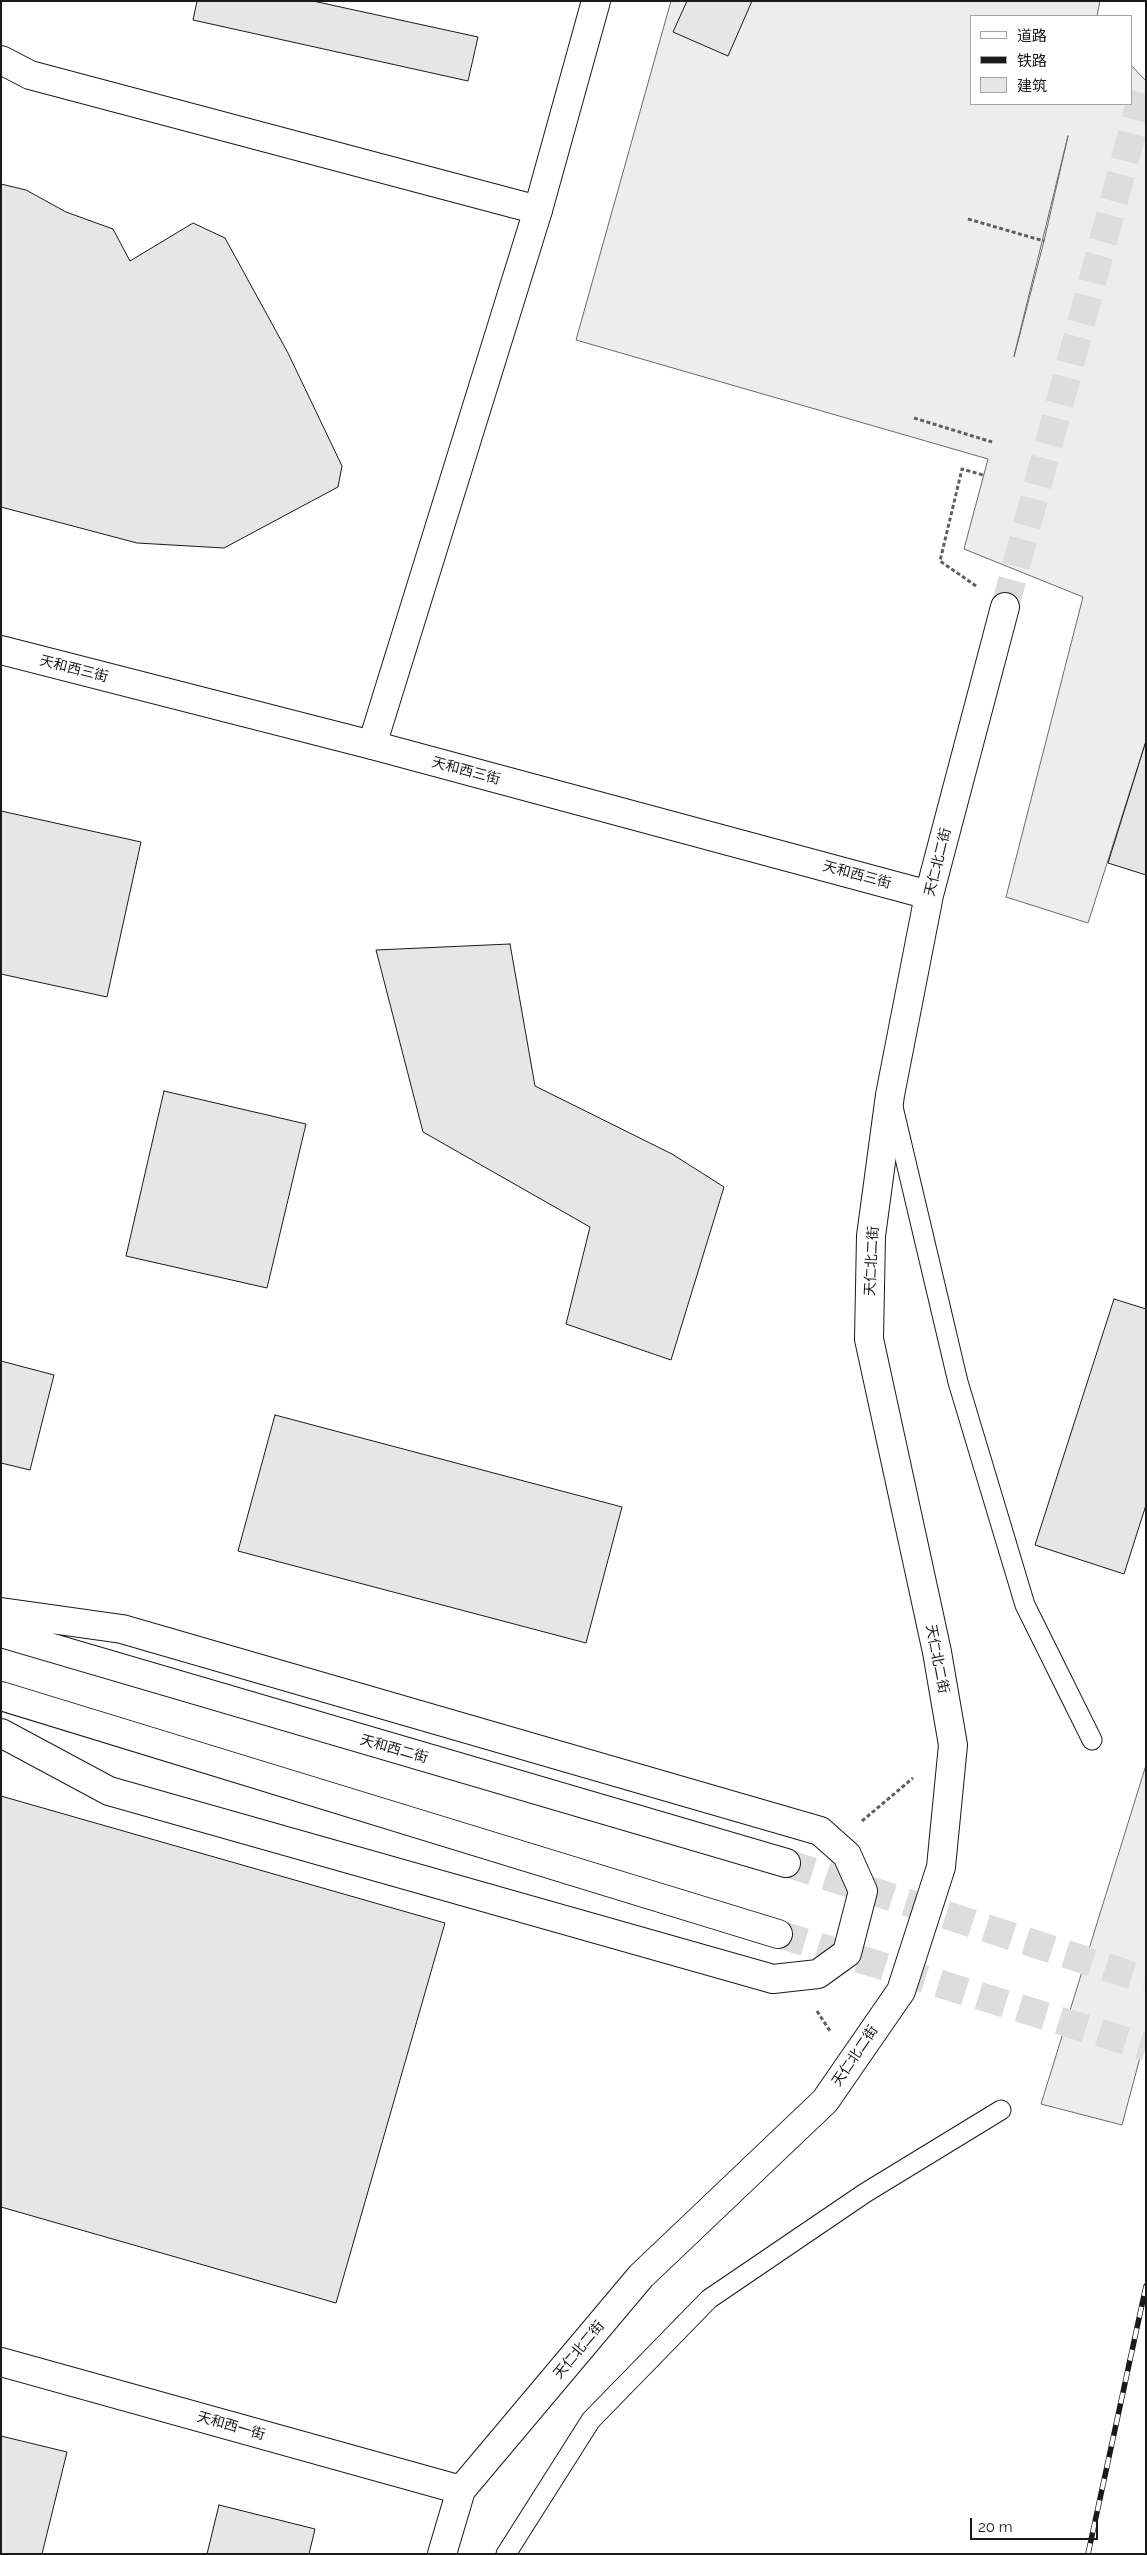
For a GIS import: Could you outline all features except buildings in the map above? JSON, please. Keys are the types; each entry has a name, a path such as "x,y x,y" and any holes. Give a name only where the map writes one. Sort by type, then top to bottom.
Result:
{"street":[{"path":"372,746 538,210 596,1"},
{"path":"1,60 30,75 538,210"},
{"name":"天仁北二街","path":"442,2554 462,2490 641,2276 825,2101 901,1991 941,1867 953,1745 936,1652 869,1339 871,1236 890,1095 929,895 1005,607"},
{"name":"天和西三街","path":"1,650 372,746 929,895"},
{"path":"1,1612 122,1629 820,1831 848,1855 863,1891 847,1953 818,1974 773,1979 110,1791 1,1733"},
{"name":"天和西二街","path":"1,1633 786,1863"},
{"path":"1,1696 778,1934"},
{"name":"天和西一街","path":"1,2362 462,2490"}],"lane":[{"path":"890,1095 958,1382 1025,1605 1092,1740"},
{"path":"506,2554 591,2420 709,2299 865,2193 1001,2110"}],"path":[{"path":"968,219 1044,241"},
{"path":"914,418 992,442"},
{"path":"983,475 962,469 940,561 1005,607"},
{"path":"835,1844 953,1745"},
{"path":"797,1976 849,2064"}],"shaded area":[{"path":"671,1 1100,1 1097,15 970,15 970,105 1132,105 1132,66 1146,81 1146,741 1088,923 1006,897 1083,597 964,549 988,459 576,340","holes":["1068,136 1044,241 1014,357"]},
{"path":"1146,1765 1146,2035 1122,2125 1041,2104"}],"tunnel":[{"path":"1005,607 1146,81"},
{"path":"786,1863 1146,1980"},
{"path":"778,1934 1146,2047"}],"railway":[{"path":"1088,2554 1146,2286"}]}
